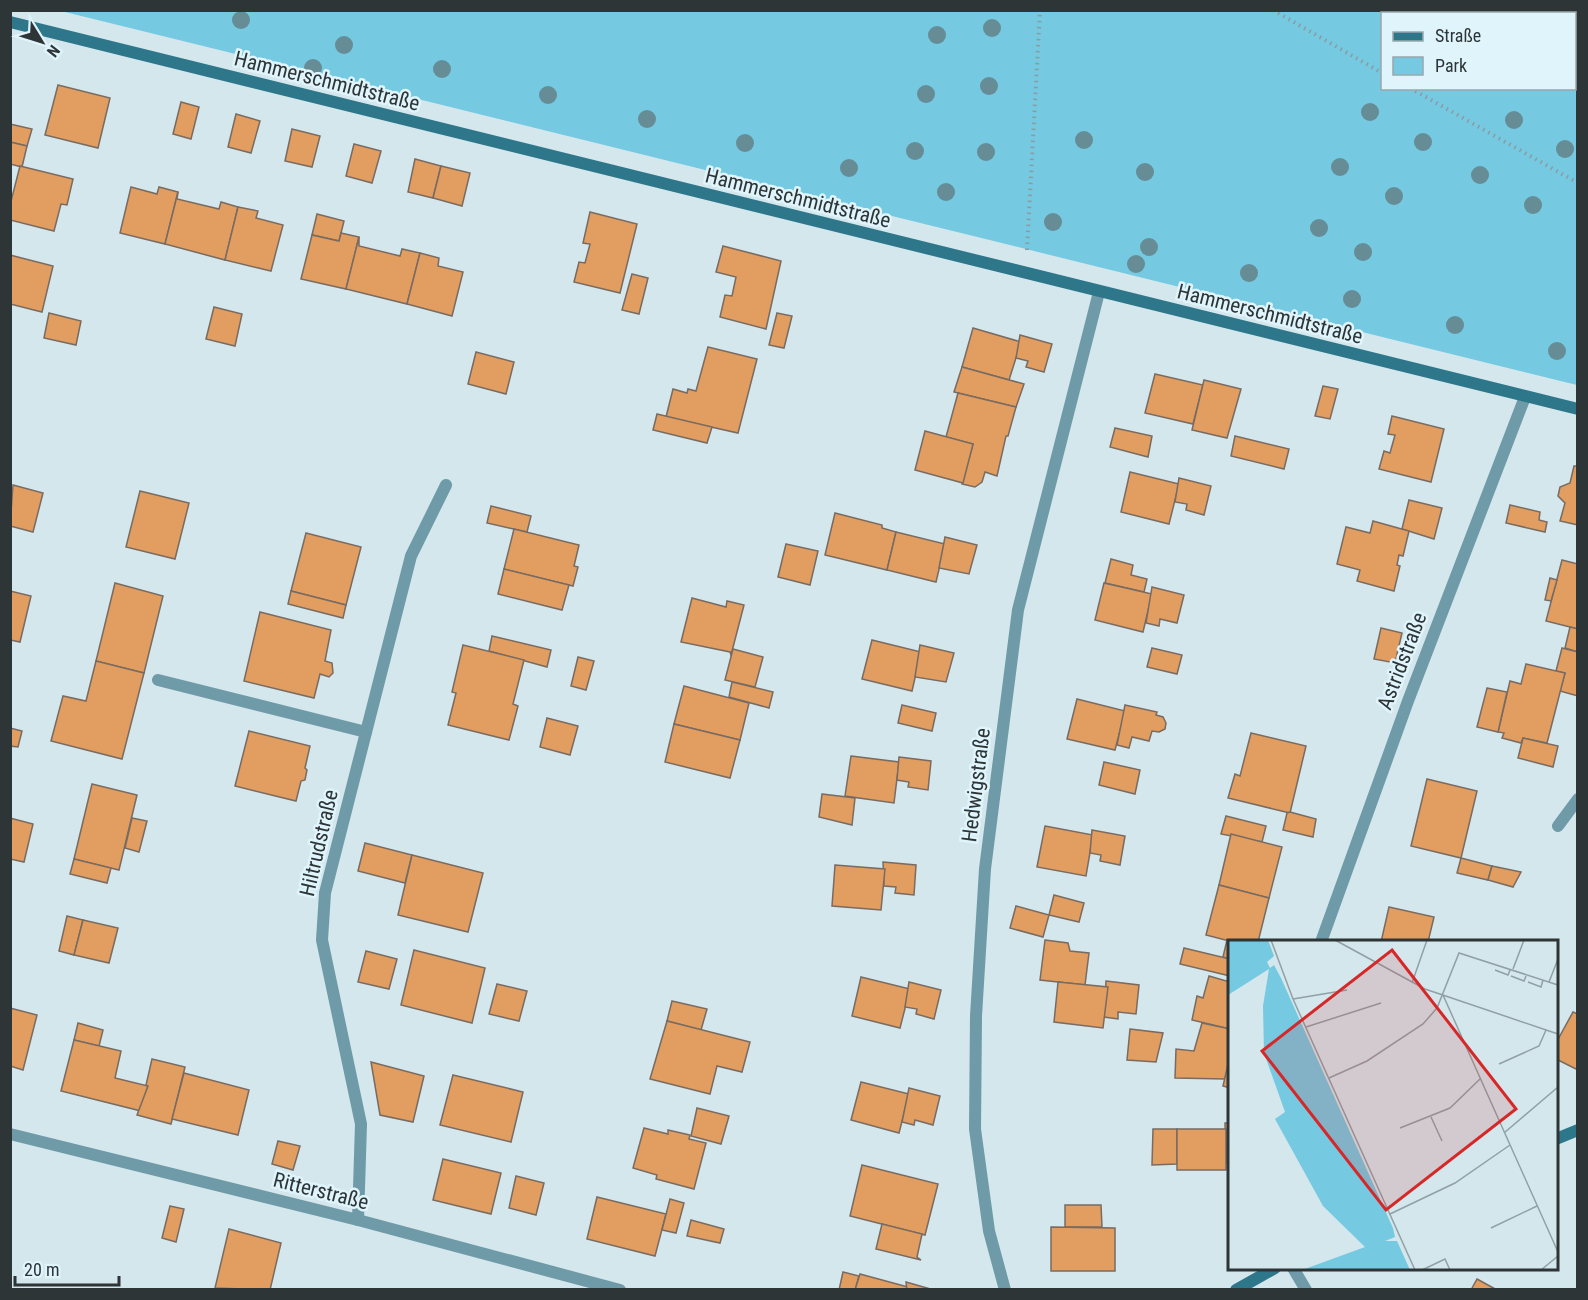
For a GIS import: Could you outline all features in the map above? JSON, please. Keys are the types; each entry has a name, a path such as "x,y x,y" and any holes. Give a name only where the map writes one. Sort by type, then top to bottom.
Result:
{"street":[{"name":"Hammerschmidtstraße","path":"10,22 1578,409"},
{"name":"Hedwigstraße","path":"1005,1290 989,1232 975,1129 976,1016 985,869 1018,610 1099,292"},
{"name":"Astridstraße","path":"1322,940 1408,701 1525,397"},
{"name":"Hiltrudstraße","path":"358,1220 361,1124 322,940 325,893 411,556 446,485"},
{"path":"158,680 366,732"},
{"path":"1558,826 1578,799"},
{"path":"1558,1139 1578,1130"},
{"name":"Ritterstraße","path":"10,1134 358,1220 620,1290"},
{"path":"1236,1290 1273,1270"},
{"path":"1294,1270 1306,1290"}],"path":[{"path":"1026,274 1040,10"},
{"path":"1273,10 1381,72"},
{"path":"1414,90 1578,183"}],"green space":[{"path":"61,11 1569,11 1572,12 1381,12 1381,90 1576,90 1577,16 1577,385"}],"building":[{"path":"58,85 110,98 98,148 45,135"},
{"path":"181,102 199,107 191,139 173,134"},
{"path":"236,114 260,121 251,153 228,147"},
{"path":"10,124 32,129 27,146 10,142"},
{"path":"292,129 320,136 312,167 285,161"},
{"path":"10,142 27,146 22,167 10,164"},
{"path":"354,144 381,151 372,183 346,176"},
{"path":"415,159 441,166 433,198 408,192"},
{"path":"20,166 73,179 67,205 61,204 54,231 10,220 10,205"},
{"path":"441,166 470,173 462,206 433,198"},
{"path":"131,187 157,194 159,187 178,192 165,244 120,233"},
{"path":"178,192 177,199 219,209 221,202 238,207 225,260 165,244"},
{"path":"238,207 258,211 256,218 283,225 271,271 225,260"},
{"path":"590,212 637,224 620,293 574,282 579,262 585,263 590,244 583,243"},
{"path":"317,214 344,221 339,241 312,235"},
{"path":"341,233 359,237 346,289 301,279 312,235 339,241"},
{"path":"359,237 359,246 400,256 402,249 420,253 407,304 346,289"},
{"path":"723,246 781,261 766,329 720,317 725,295 732,296 736,277 716,272"},
{"path":"420,253 439,258 438,266 463,272 452,316 407,304"},
{"path":"10,255 53,266 42,312 10,304"},
{"path":"632,274 648,278 639,314 622,310"},
{"path":"214,307 242,314 235,346 206,339"},
{"path":"49,313 81,321 76,345 44,338"},
{"path":"777,313 792,316 784,348 769,345"},
{"path":"973,328 1021,342 1009,380 962,367"},
{"path":"1020,335 1052,344 1044,372 1026,367 1028,361 1016,358"},
{"path":"708,347 757,359 738,433 666,417 673,389 687,393 688,389 696,391"},
{"path":"476,352 514,362 506,394 468,384"},
{"path":"962,367 1024,384 1016,407 954,392"},
{"path":"1155,374 1203,385 1193,424 1145,413"},
{"path":"1204,380 1241,389 1227,438 1192,430"},
{"path":"1323,386 1338,389 1330,419 1315,416"},
{"path":"958,393 1016,407 1008,436 1006,436 997,476 985,472 982,482 975,487 962,484 973,444 946,437"},
{"path":"657,414 712,427 707,443 653,430"},
{"path":"1392,416 1444,429 1431,482 1379,469 1384,451 1390,453 1395,435 1388,434"},
{"path":"1115,428 1152,436 1148,457 1110,447"},
{"path":"925,431 973,444 963,483 915,470"},
{"path":"1235,436 1289,449 1284,469 1231,456"},
{"path":"1574,466 1578,466 1578,525 1560,521 1565,503 1558,496 1560,487 1570,483"},
{"path":"1130,472 1179,484 1169,524 1121,512"},
{"path":"1179,478 1211,486 1204,515 1186,510 1187,504 1175,502"},
{"path":"13,485 43,493 33,532 10,526"},
{"path":"140,491 189,503 175,559 126,547"},
{"path":"1409,500 1442,508 1434,539 1402,529"},
{"path":"1510,505 1540,512 1539,520 1547,522 1545,532 1506,523"},
{"path":"491,506 531,516 527,532 487,523"},
{"path":"835,513 882,525 882,528 896,532 887,570 825,555"},
{"path":"1373,521 1409,531 1403,556 1399,555 1397,565 1400,566 1394,591 1357,581 1360,570 1337,564 1346,527 1370,533"},
{"path":"514,529 579,545 574,566 578,567 573,586 504,569"},
{"path":"896,532 945,544 936,582 887,570"},
{"path":"306,533 361,547 346,605 291,591"},
{"path":"945,537 977,545 969,574 939,568"},
{"path":"786,544 818,551 810,585 778,577"},
{"path":"1111,559 1133,565 1131,575 1147,579 1144,592 1105,583"},
{"path":"1562,560 1578,564 1578,629 1546,621"},
{"path":"504,569 569,585 562,610 498,594"},
{"path":"1550,578 1557,580 1551,601 1545,600"},
{"path":"115,583 163,596 144,673 96,661"},
{"path":"1104,583 1152,594 1143,632 1095,620"},
{"path":"1152,587 1184,595 1177,623 1160,619 1159,626 1146,623"},
{"path":"10,591 31,596 20,642 10,640"},
{"path":"291,591 346,605 343,618 288,604"},
{"path":"692,598 726,607 727,601 744,605 731,655 730,652 681,642"},
{"path":"260,612 331,630 325,661 332,663 333,673 329,677 320,674 314,698 244,681"},
{"path":"1570,627 1578,629 1578,652 1565,648"},
{"path":"1381,628 1402,633 1395,663 1374,659"},
{"path":"492,636 551,650 547,667 489,651"},
{"path":"872,640 921,652 912,691 862,679"},
{"path":"463,645 524,660 513,704 518,706 509,740 448,725 456,693 452,692"},
{"path":"920,645 954,653 946,682 915,677"},
{"path":"1152,648 1182,655 1177,674 1147,667"},
{"path":"1562,648 1578,652 1578,696 1560,691 1565,673 1556,671"},
{"path":"733,649 763,657 755,687 725,680"},
{"path":"578,657 594,661 586,690 571,686"},
{"path":"96,661 144,673 122,759 51,741 63,696 86,701"},
{"path":"1526,664 1565,673 1547,743 1523,738 1521,743 1502,738 1504,733 1498,732 1510,681 1521,684"},
{"path":"732,682 773,692 769,708 729,697"},
{"path":"684,686 749,703 740,740 674,724"},
{"path":"1487,688 1507,692 1498,732 1477,727"},
{"path":"1077,699 1125,711 1115,750 1067,739"},
{"path":"902,705 936,713 932,731 898,723"},
{"path":"1125,705 1157,712 1156,715 1163,717 1166,723 1165,729 1159,732 1152,731 1149,741 1132,737 1129,748 1117,745"},
{"path":"547,718 578,726 570,755 540,747"},
{"path":"674,724 740,740 730,778 665,762"},
{"path":"10,728 22,731 18,747 10,746"},
{"path":"249,731 310,746 305,780 301,781 296,801 235,786"},
{"path":"1251,733 1306,746 1290,813 1228,798 1235,774 1240,776"},
{"path":"1523,738 1558,746 1553,767 1518,758"},
{"path":"851,756 899,762 894,803 845,796"},
{"path":"899,757 931,761 928,790 908,787 909,782 897,780"},
{"path":"1104,762 1140,770 1135,794 1099,785"},
{"path":"1427,779 1477,791 1461,858 1411,846"},
{"path":"92,784 137,795 119,870 74,859"},
{"path":"822,794 855,798 852,825 819,817"},
{"path":"1287,813 1316,819 1313,837 1283,830"},
{"path":"1226,816 1266,826 1262,842 1221,834"},
{"path":"10,818 33,824 24,862 10,859"},
{"path":"132,818 147,821 139,852 125,848"},
{"path":"1045,826 1093,835 1086,876 1037,867"},
{"path":"1092,830 1125,836 1120,865 1100,861 1101,855 1090,853"},
{"path":"1231,834 1282,847 1269,898 1219,885"},
{"path":"365,843 412,855 405,883 358,871"},
{"path":"412,855 483,873 468,932 398,915"},
{"path":"1461,858 1492,866 1488,880 1457,873"},
{"path":"74,859 111,868 107,883 70,874"},
{"path":"883,862 916,865 914,895 895,893 896,887 884,886"},
{"path":"835,865 885,869 881,910 832,906"},
{"path":"1492,866 1521,872 1513,887 1488,880"},
{"path":"1219,885 1269,898 1258,940 1228,941 1206,935"},
{"path":"1054,895 1084,903 1079,922 1049,915"},
{"path":"1016,906 1049,915 1043,937 1010,928"},
{"path":"1389,907 1434,917 1428,940 1381,940"},
{"path":"67,916 83,920 74,955 59,951"},
{"path":"83,920 118,928 109,963 74,955"},
{"path":"1045,940 1068,943 1070,951 1089,953 1085,985 1040,980"},
{"path":"1227,940 1228,958 1223,957"},
{"path":"1184,948 1228,959 1228,976 1180,964"},
{"path":"414,950 485,968 472,1023 401,1005"},
{"path":"366,951 397,959 389,989 358,982"},
{"path":"1209,976 1228,981 1228,1029 1192,1020 1197,996 1203,998"},
{"path":"861,977 910,989 900,1028 852,1016"},
{"path":"1106,981 1139,985 1136,1014 1118,1012 1118,1019 1104,1017"},
{"path":"909,982 941,990 934,1019 916,1014 917,1009 905,1007"},
{"path":"1058,982 1108,987 1103,1028 1054,1022"},
{"path":"497,984 527,991 519,1021 489,1014"},
{"path":"672,1001 707,1009 701,1030 667,1021"},
{"path":"10,1008 37,1015 23,1070 10,1066"},
{"path":"1573,1012 1578,1014 1578,1070 1558,1060 1558,1039"},
{"path":"667,1021 750,1042 742,1072 717,1066 710,1094 650,1079"},
{"path":"78,1023 103,1030 99,1046 74,1040"},
{"path":"1202,1023 1228,1029 1228,1068 1225,1079 1175,1078 1176,1049 1194,1051"},
{"path":"1130,1029 1163,1033 1156,1062 1127,1060"},
{"path":"74,1040 121,1051 115,1078 148,1086 141,1111 61,1091"},
{"path":"152,1059 185,1067 171,1124 137,1115 148,1086 146,1085"},
{"path":"371,1062 424,1076 413,1122 380,1115"},
{"path":"1228,1064 1228,1087 1223,1086"},
{"path":"184,1073 249,1090 238,1135 172,1119"},
{"path":"453,1075 523,1092 511,1142 440,1125"},
{"path":"861,1082 909,1094 899,1133 851,1120"},
{"path":"909,1088 940,1096 933,1125 915,1120 914,1125 902,1122"},
{"path":"697,1108 729,1116 721,1144 691,1136"},
{"path":"1225,1123 1228,1123 1228,1163 1226,1163"},
{"path":"644,1128 668,1134 668,1130 690,1135 689,1139 706,1143 694,1189 656,1179 657,1175 633,1168"},
{"path":"1153,1129 1177,1129 1177,1164 1152,1165"},
{"path":"1177,1129 1226,1129 1226,1170 1177,1170"},
{"path":"278,1141 300,1146 293,1170 272,1164"},
{"path":"443,1159 501,1173 491,1214 433,1200"},
{"path":"862,1165 938,1184 925,1235 850,1216"},
{"path":"516,1176 544,1183 536,1215 509,1208"},
{"path":"597,1197 666,1214 655,1256 587,1239"},
{"path":"670,1199 684,1203 676,1233 662,1230"},
{"path":"1065,1205 1101,1205 1102,1227 1065,1227"},
{"path":"170,1206 184,1209 176,1242 162,1238"},
{"path":"691,1220 724,1229 720,1243 687,1236"},
{"path":"882,1224 922,1234 917,1257 921,1260 876,1249"},
{"path":"1051,1227 1115,1228 1115,1271 1051,1271"},
{"path":"229,1229 281,1243 270,1290 215,1288"},
{"path":"843,1272 859,1276 855,1290 839,1290"},
{"path":"860,1274 908,1287 907,1290 855,1290"},
{"path":"1477,1279 1497,1290 1471,1290"},
{"path":"906,1282 934,1290 907,1290"}]}
